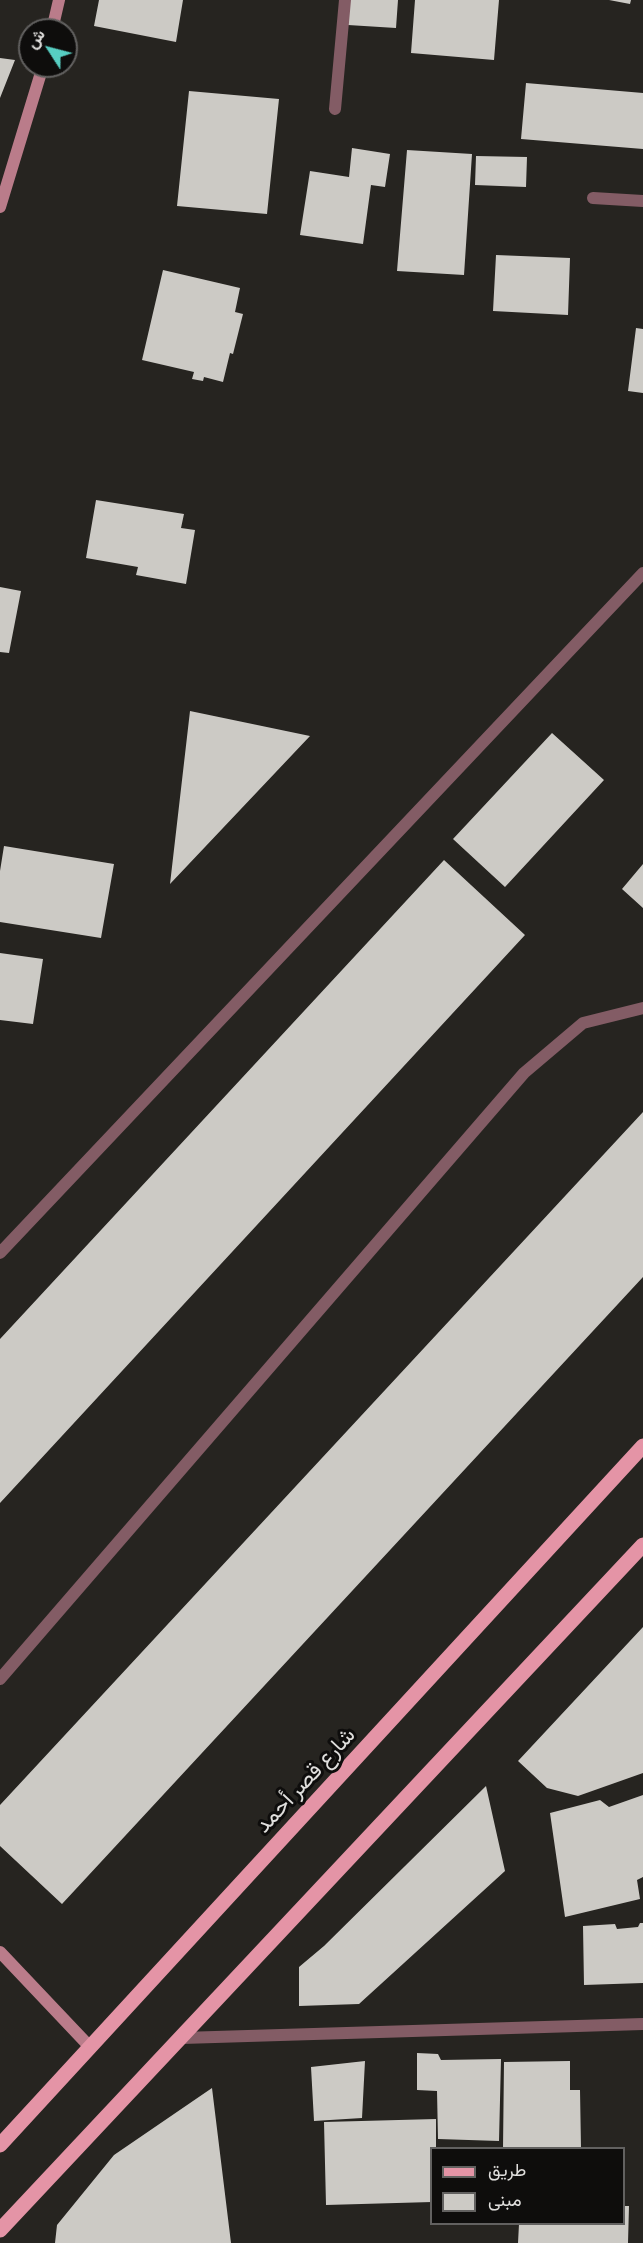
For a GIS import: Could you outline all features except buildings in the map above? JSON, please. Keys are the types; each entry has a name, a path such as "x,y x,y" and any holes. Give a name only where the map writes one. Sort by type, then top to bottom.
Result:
{"main road":[{"name":"شارع قصر أحمد","path":"0,2145 643,1446"},
{"path":"0,2230 643,1545"}],"street":[{"path":"55,18 59,0"},
{"path":"335,109 345,0"},
{"path":"0,207 39,78"},
{"path":"593,198 643,201"},
{"path":"0,1253 643,573"},
{"path":"0,1679 524,1072 583,1023 643,1008"},
{"path":"0,1952 90,2047"},
{"path":"182,2038 643,2024"}]}
